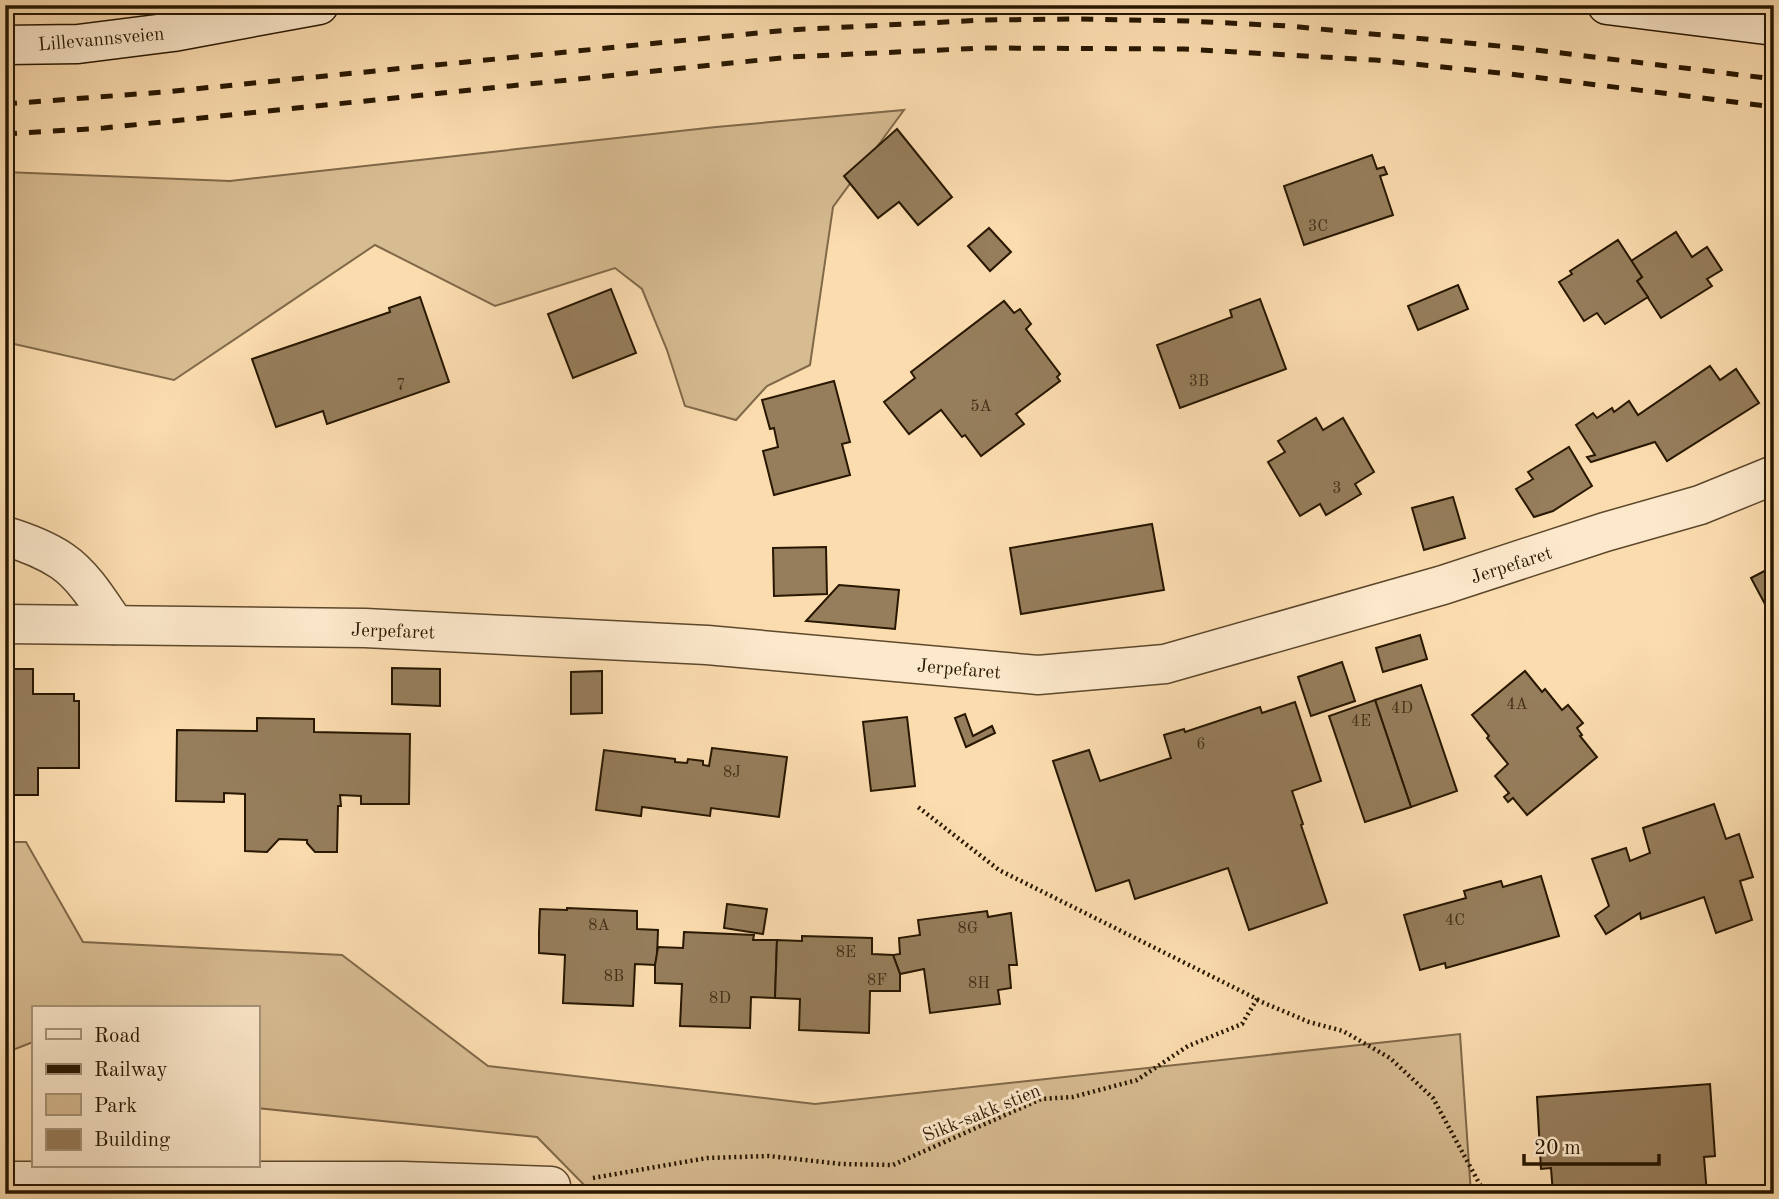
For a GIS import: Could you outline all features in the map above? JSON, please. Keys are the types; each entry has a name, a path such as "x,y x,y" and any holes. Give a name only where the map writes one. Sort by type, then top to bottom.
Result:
{"street":[{"name":"Lillevannsveien","path":"5,45 78,44 159,34 320,5"},
{"path":"1607,5 1774,26"},
{"name":"Jerpefaret","path":"5,624 365,628 707,645 1038,675 1165,664 1443,585 1605,532 1700,505 1774,475"},
{"path":"5,536 28,543 63,562 89,588 116,625"},
{"path":"5,1181 403,1181 551,1186"}],"path":[{"path":"918,807 999,870 1257,999 1309,1023 1343,1031 1390,1058 1433,1098 1485,1194"},
{"name":"Sikk-sakk stien","path":"551,1186 707,1158 769,1156 841,1164 893,1165 1041,1098 1073,1097 1137,1080 1188,1046 1242,1024 1257,999"}],"green space":[{"path":"904,110 833,207 810,365 767,386 736,420 685,406 667,350 642,289 615,268 495,306 375,245 174,380 5,342 5,172 230,181 716,127"},
{"path":"5,842 26,842 83,942 342,955 488,1066 815,1104 1460,1034 1471,1194 593,1194 537,1137 259,1108 259,1006 32,1006 32,1042 5,1053"}],"building":[{"path":"897,129 952,197 918,225 899,202 878,218 844,176"},
{"path":"1372,155 1377,169 1384,167 1387,174 1380,176 1393,215 1304,245 1284,186"},
{"path":"989,228 1011,252 990,271 968,246"},
{"path":"1676,232 1692,257 1707,247 1722,270 1707,279 1712,286 1661,318 1637,281 1642,277 1631,261"},
{"path":"1618,240 1642,277 1637,281 1648,297 1605,324 1597,313 1584,321 1559,282 1572,274 1570,271"},
{"path":"1458,285 1468,309 1418,330 1408,306"},
{"path":"611,289 636,353 573,378 548,314"},
{"path":"420,297 449,382 327,424 323,411 276,427 252,359 390,312 389,308"},
{"path":"1260,299 1286,369 1180,408 1157,345 1232,317 1230,310"},
{"path":"1004,301 1014,313 1020,309 1031,324 1026,329 1060,374 1057,377 1060,381 1016,414 1024,424 981,456 941,410 909,434 884,402 915,378 911,372"},
{"path":"1710,366 1720,380 1736,369 1759,403 1667,461 1655,442 1591,462 1587,457 1595,455 1576,425 1593,413 1597,418 1612,408 1614,412 1629,401 1638,415"},
{"path":"834,381 850,442 842,444 850,475 774,495 763,451 778,447 774,428 770,429 762,400"},
{"path":"1316,418 1323,430 1343,418 1374,472 1355,484 1361,494 1326,515 1320,504 1300,516 1268,462 1285,452 1278,441"},
{"path":"1569,447 1592,486 1553,511 1534,517 1516,489 1533,479 1528,472"},
{"path":"1453,497 1465,538 1424,550 1412,508"},
{"path":"1152,524 1164,590 1021,614 1010,548"},
{"path":"826,547 827,594 774,596 773,548"},
{"path":"1774,566 1774,621 1751,578"},
{"path":"839,585 899,590 895,629 806,621"},
{"path":"1420,635 1427,659 1383,672 1376,648"},
{"path":"1342,662 1355,701 1311,716 1298,677"},
{"path":"392,668 440,669 440,706 392,704"},
{"path":"5,669 33,669 33,694 74,694 74,701 79,701 79,768 38,768 38,795 5,795"},
{"path":"602,671 602,713 571,714 571,672"},
{"path":"1525,671 1542,692 1545,689 1562,710 1568,705 1583,723 1577,728 1582,735 1580,736 1597,757 1527,815 1513,798 1508,802 1504,797 1509,793 1495,776 1508,764 1472,715"},
{"path":"1421,685 1457,791 1411,807 1375,700"},
{"path":"1375,700 1411,807 1365,822 1329,716"},
{"path":"1295,702 1321,781 1292,791 1327,903 1249,930 1228,868 1135,899 1129,880 1096,891 1053,761 1089,750 1100,781 1171,758 1164,735 1184,729 1185,732 1260,707 1262,713"},
{"path":"965,714 973,736 992,726 995,733 966,747 955,718"},
{"path":"907,717 915,786 871,791 863,722"},
{"path":"257,718 314,719 314,732 410,734 409,804 361,804 361,796 340,795 337,852 315,852 307,840 279,839 267,852 245,851 245,794 224,793 224,802 176,801 177,730 257,731"},
{"path":"712,748 787,757 779,817 711,808 710,816 642,807 641,816 596,810 604,750 675,759 675,762 687,763 688,759 703,761 703,765 709,766"},
{"path":"1714,804 1726,839 1739,834 1753,877 1740,881 1752,920 1716,933 1704,897 1641,919 1640,913 1606,934 1595,916 1609,906 1592,859 1626,848 1630,861 1650,853 1643,828"},
{"path":"1541,876 1559,936 1446,968 1445,963 1420,970 1404,915 1466,898 1464,891 1501,881 1503,887"},
{"path":"727,904 767,909 763,934 724,928"},
{"path":"540,909 637,911 637,929 658,930 655,965 635,964 633,1006 563,1003 565,955 539,953 539,932"},
{"path":"987,911 988,917 1011,913 1017,965 1009,965 1011,988 998,990 1000,1004 930,1013 924,969 900,974 893,955 900,954 899,938 920,935 918,920"},
{"path":"684,932 754,935 753,940 777,940 775,998 751,997 750,1028 680,1026 682,984 655,983 655,965 658,947 683,948"},
{"path":"802,936 872,938 872,954 893,955 900,974 900,991 870,991 869,1033 799,1030 800,999 775,998 777,940 802,941"},
{"path":"1710,1084 1715,1156 1704,1157 1707,1194 1553,1194 1551,1168 1541,1169 1537,1097"}],"railway":[{"path":"5,104 164,92 788,30 984,20 1188,21 1288,26 1520,48 1774,79"},
{"path":"5,134 104,128 790,57 984,48 1184,49 1375,60 1774,107"}]}
